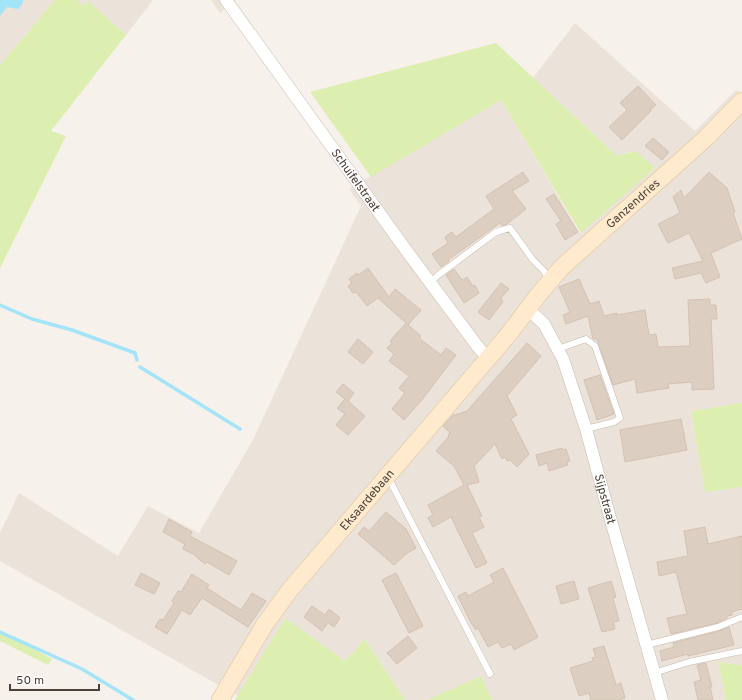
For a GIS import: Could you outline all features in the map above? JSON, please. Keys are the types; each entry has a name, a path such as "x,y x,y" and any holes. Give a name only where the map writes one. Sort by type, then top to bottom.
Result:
{"main road":[{"name":"Ganzendries","path":"528,309 561,268 707,137 742,101"},
{"name":"Eksaardebaan","path":"220,700 265,624 289,591 528,309"}],"street":[{"name":"Schuifelstraat","path":"226,0 430,283 488,358"},
{"name":"Sijpstraat","path":"528,309 544,324 563,359 586,429 662,700"}],"lane":[{"path":"430,283 437,276 496,232 510,228 533,260 544,271 550,281"},
{"path":"558,349 586,340 595,346 620,418 614,422 586,429"},
{"path":"387,476 490,674"},
{"path":"646,645 718,627 742,617"},
{"path":"654,674 689,662 742,651"}],"shaded area":[{"path":"0,0 55,0 0,65"},
{"path":"77,0 153,0 126,35 87,1 84,6"},
{"path":"211,0 236,0 220,13"},
{"path":"575,23 695,131 736,90 742,94 742,403 691,411 705,492 742,487 742,665 718,662 726,700 492,700 481,676 427,700 405,700 366,640 345,661 285,618 238,696 0,561 0,533 19,493 118,556 148,506 199,533 253,440 361,206 349,189 501,100 580,233 655,168 636,151 617,156 533,78"}],"green space":[{"path":"55,0 77,0 84,6 88,1 126,35 51,131 66,136 0,268 0,65"},
{"path":"496,43 617,156 636,151 655,168 581,233 501,100 371,177 310,92"},
{"path":"742,403 742,487 705,492 691,411"},
{"path":"285,618 345,661 365,639 405,700 235,700"},
{"path":"0,630 52,659 48,665 0,641"},
{"path":"718,662 742,665 742,700 726,700"},
{"path":"481,676 492,700 427,700"}],"water":[{"path":"0,0 23,0 23,3 18,9 7,7 0,16"}],"building":[{"path":"638,86 656,105 622,140 609,127 627,110 620,103"},
{"path":"653,138 669,152 662,160 645,146"},
{"path":"523,172 529,181 512,191 526,209 507,224 502,226 500,223 448,260 449,261 441,267 432,254 448,243 445,237 452,232 456,237 494,209 486,196"},
{"path":"709,172 727,188 735,212 733,213 742,239 711,253 720,277 706,283 701,273 675,279 672,268 703,261 689,233 668,243 658,224 680,213 673,197 681,190 684,198"},
{"path":"554,194 578,232 565,240 556,224 561,221 546,199"},
{"path":"368,268 389,297 395,289 421,310 408,325 421,336 419,338 441,355 446,348 456,355 421,401 404,420 392,409 405,393 399,388 409,376 389,361 394,354 387,348 392,343 390,341 406,323 378,298 367,306 356,292 353,293 348,286 352,283 349,279"},
{"path":"454,269 462,280 467,277 473,286 475,285 479,293 464,303 446,275"},
{"path":"579,279 590,304 599,301 604,316 645,310 649,335 656,334 658,347 690,346 688,300 710,299 710,305 716,305 717,319 711,319 714,389 692,390 692,382 668,384 669,388 637,393 635,379 613,385 597,339 593,339 588,316 566,324 563,315 570,312 559,287"},
{"path":"501,283 509,289 501,298 503,302 489,320 478,312"},
{"path":"358,339 373,352 363,364 348,352"},
{"path":"527,343 541,356 507,396 517,415 511,419 529,454 517,467 510,460 507,461 505,457 502,459 495,444 474,466 479,482 467,485 482,516 479,517 484,527 472,533 487,563 476,568 451,517 433,527 428,518 433,515 428,505 464,485 454,466 436,451 450,433 443,426 454,414 467,411"},
{"path":"600,375 614,414 597,420 584,380"},
{"path":"343,384 354,393 348,401 365,416 348,435 336,425 345,414 337,408 345,399 336,392"},
{"path":"681,419 687,450 625,462 620,430"},
{"path":"562,448 563,450 566,449 570,461 567,462 568,465 549,471 547,463 539,466 536,455"},
{"path":"386,512 406,529 416,548 406,554 394,565 358,534 364,527 369,531"},
{"path":"169,519 192,532 190,536 237,561 229,575 207,562 205,564 193,554 183,549 185,544 163,532"},
{"path":"705,527 708,544 742,536 742,609 732,612 732,615 727,616 727,618 717,623 671,634 667,618 687,614 676,572 659,576 657,562 688,556 684,531"},
{"path":"503,568 538,637 514,650 511,644 502,648 498,642 488,647 478,628 476,630 471,623 458,596 466,592 468,596 494,582 490,575"},
{"path":"141,573 160,583 154,594 135,585"},
{"path":"396,573 423,626 409,633 382,580"},
{"path":"192,574 209,585 207,588 241,610 252,593 266,601 248,627 202,598 190,615 182,610 167,634 155,627 160,619 163,620 174,603 172,601 178,591 181,592"},
{"path":"574,581 579,599 561,604 556,586"},
{"path":"611,581 616,597 613,598 619,621 613,622 615,629 602,632 588,588"},
{"path":"312,606 325,615 329,609 340,618 334,627 328,623 322,631 304,617"},
{"path":"729,627 734,645 662,661 660,651 674,647 673,643"},
{"path":"408,636 417,648 397,664 387,653"},
{"path":"604,646 616,685 621,683 625,698 619,700 591,700 589,693 579,696 570,668 593,661 592,658 596,657 593,649"},
{"path":"706,663 712,687 710,687 713,700 698,700 694,682 701,680 697,665"}],"waterway":[{"path":"0,305 32,319 72,330 135,353 137,360"},
{"path":"140,367 240,429"},
{"path":"0,632 82,669 133,700"}]}
